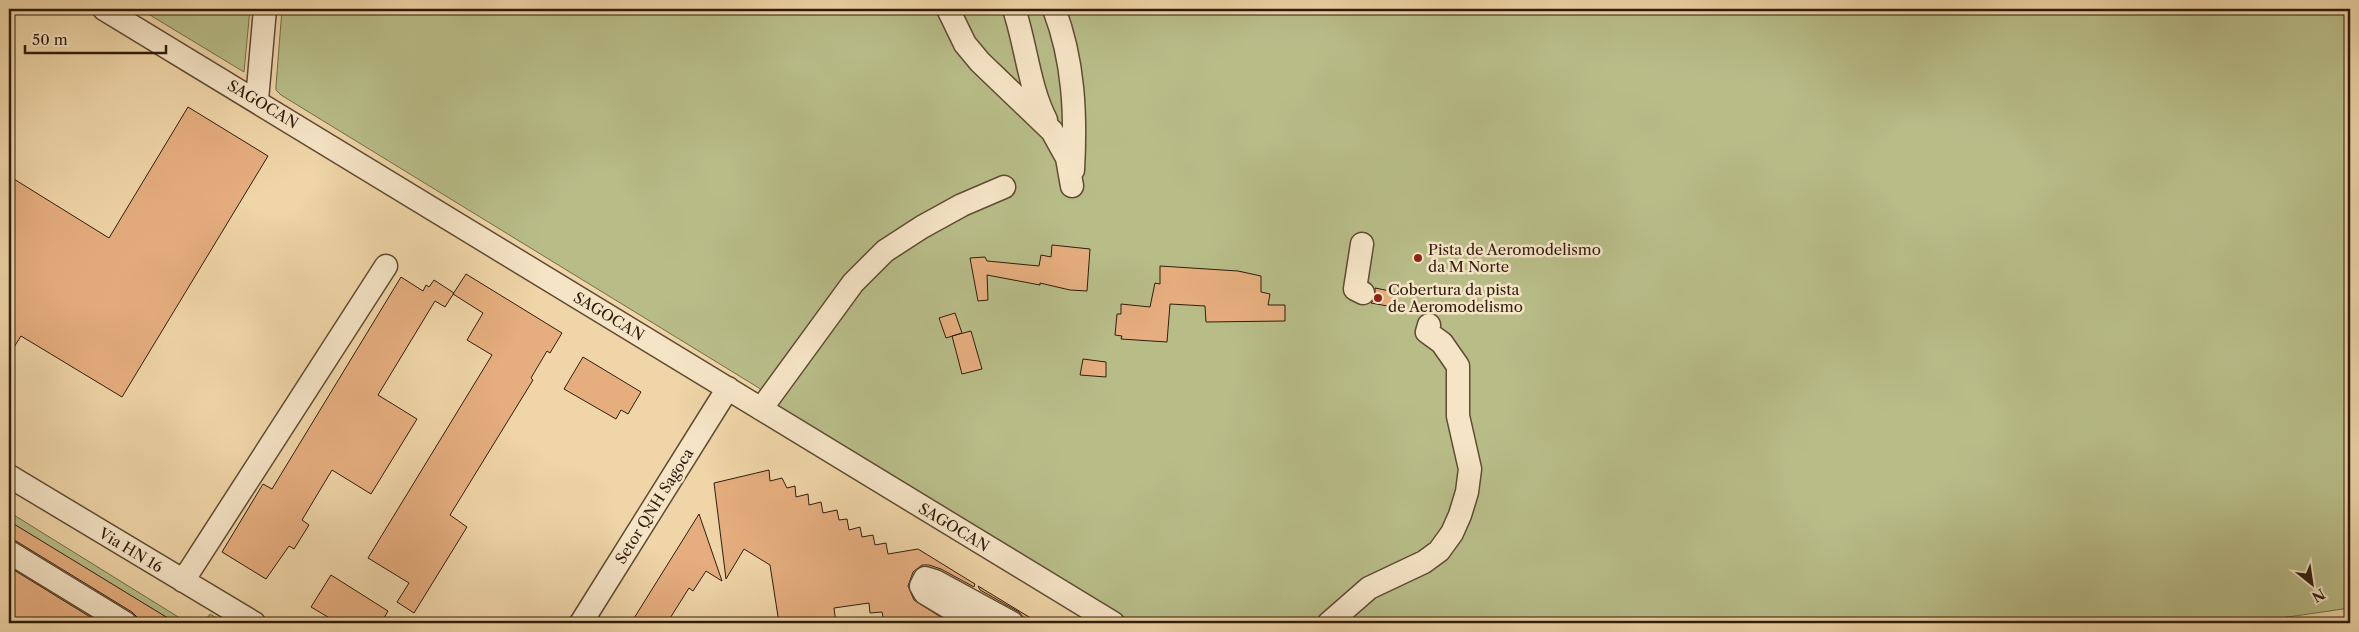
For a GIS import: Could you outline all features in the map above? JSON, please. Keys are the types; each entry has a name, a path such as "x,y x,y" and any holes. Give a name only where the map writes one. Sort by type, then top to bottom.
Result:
{"street":[{"name":"SAGOCAN","path":"104,9 257,100 1113,623"},
{"path":"257,100 265,9"},
{"path":"1014,9 1023,36 1040,107 1067,158 1072,186 1075,128 1071,71 1054,9"},
{"path":"951,16 1001,61 1040,107"},
{"path":"951,16 965,44 980,62 1052,131"},
{"path":"761,409 853,283 885,251 922,227 962,205 1004,187"},
{"path":"1362,244 1355,289 1363,293"},
{"path":"182,581 386,266"},
{"path":"1329,623 1369,588 1424,562 1439,550 1452,533 1460,515 1467,492 1470,470 1458,416 1458,366 1442,343 1427,332 1429,325"},
{"name":"Setor QNH Sagoca","path":"581,623 728,388"},
{"name":"Via HN 16","path":"9,476 254,623"},
{"path":"9,552 125,623"},
{"path":"975,623 925,593 921,586 925,578 935,581 1012,623"}],"green space":[{"path":"140,9 250,9 244,72"},
{"path":"282,9 2350,9 2350,608 2246,623 1133,623 773,404 759,388 281,95 276,90 276,86"},
{"path":"9,512 188,623 171,623 9,523"},
{"path":"210,614 225,623 203,623"}],"building":[{"path":"188,107 268,156 122,397 21,336 9,355 9,176 109,238"},
{"path":"1052,245 1090,249 1087,291 1070,290 1040,283 1040,285 987,275 988,300 978,301 970,258 985,257 987,261 1039,266 1041,255 1051,257"},
{"path":"1160,266 1238,271 1261,276 1261,292 1270,294 1268,305 1285,305 1285,321 1206,322 1205,306 1170,304 1167,342 1121,339 1122,336 1115,335 1117,314 1121,314 1121,304 1150,307 1155,283 1160,284"},
{"path":"466,274 562,333 550,353 547,351 531,378 533,380 450,515 467,527 414,613 397,602 409,583 368,558 492,355 467,340 483,313 453,294"},
{"path":"401,277 423,291 426,285 429,287 434,280 454,293 445,307 435,301 378,395 417,419 371,494 332,470 302,520 309,525 294,549 289,546 266,579 222,552 263,484 272,489"},
{"name":"Cobertura da pista de Aeromodelismo","path":"1375,288 1395,292 1393,307 1371,303 1375,298"},
{"path":"955,313 962,333 946,338 939,318"},
{"path":"971,331 982,369 962,374 952,336"},
{"path":"583,357 641,392 628,414 621,410 616,419 564,389"},
{"path":"1083,359 1106,362 1106,377 1080,375"},
{"path":"769,470 770,481 782,478 787,488 795,486 796,497 808,494 809,505 821,502 823,513 837,510 839,520 847,519 849,530 860,527 862,537 873,535 875,545 886,543 888,554 918,549 975,584 974,587 941,569 929,565 922,565 913,572 908,586 914,600 950,623 893,623 894,620 884,622 882,612 870,613 869,603 834,608 836,623 779,623 770,565 744,549 726,579 714,483"},
{"path":"699,514 722,581 706,571 693,591 689,588 667,623 631,623"},
{"path":"9,521 176,623 138,623 137,617 132,612 16,541 9,539"},
{"path":"9,567 100,623 9,623"},
{"path":"331,575 388,611 381,623 338,623 311,607"},
{"path":"978,586 1039,623 1025,623 1019,612 980,590"}],"place":[{"name":"Pista de Aeromodelismo da M Norte","path":"1418,258"},
{"name":"Cobertura da pista de Aeromodelismo","path":"1378,298"}]}
